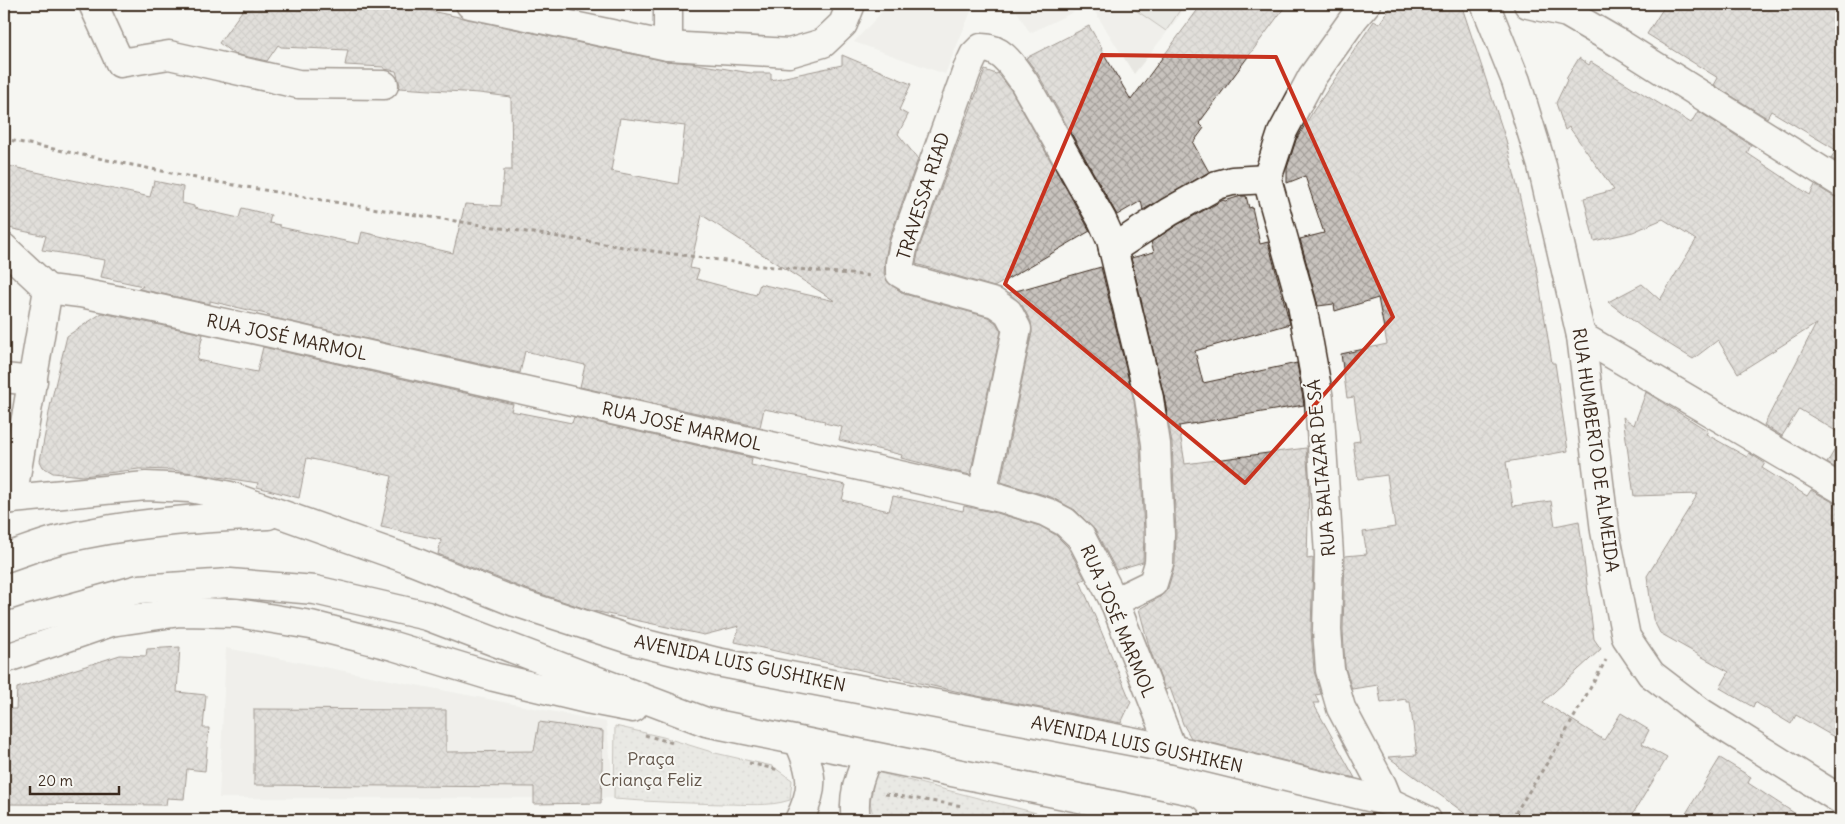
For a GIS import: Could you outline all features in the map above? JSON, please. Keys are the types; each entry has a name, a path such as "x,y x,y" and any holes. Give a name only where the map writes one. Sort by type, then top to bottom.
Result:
{"street":[{"path":"93,4 120,63 170,55 298,84 384,85"},
{"path":"470,4 668,46 790,53 823,43 843,24 851,4"},
{"path":"668,4 668,46"},
{"path":"1114,602 1153,583 1159,563 1160,534 1156,444 1150,398 1113,250 1169,212 1217,185 1232,181 1267,179 1282,132 1312,77 1366,4"},
{"name":"RUA HUMBERTO DE ALMEIDA","path":"1485,4 1516,81 1542,166 1581,336 1605,531 1626,637 1651,674 1702,713 1841,800"},
{"path":"1528,4 1566,13 1630,50 1841,183"},
{"name":"TRAVESSA RIAD","path":"982,494 1017,329 1008,312 995,303 912,280 900,273 904,244 967,70 974,55 981,48 996,51 1009,61 1024,82 1102,220 1113,250"},
{"name":"RUA BALTAZAR DE SÁ","path":"1267,179 1302,305 1319,399 1329,555 1327,630 1330,670 1341,708 1389,802"},
{"path":"4,248 48,289 33,381 8,500 146,486 190,488 230,496 282,514"},
{"name":"RUA JOSÉ MARMOL","path":"48,289 127,302 285,336 1001,498 1046,512 1065,522 1082,537 1114,602 1172,749"},
{"path":"1581,336 1841,489"},
{"path":"4,378 33,381"},
{"name":"AVENIDA LUIS GUSHIKEN","path":"4,558 58,540 137,525 282,514 410,560 515,602 638,642 716,662 1172,749 1389,802 1427,820"},
{"path":"4,628 139,589 230,583 315,590 427,616 706,722"},
{"path":"4,659 111,622 180,612 237,613 311,625 393,646 494,677 586,699 1187,820"},
{"path":"799,742 809,764 810,784 807,804 799,820"},
{"path":"856,820 854,809 855,792 868,756"}],"path":[{"path":"4,139 58,152 352,206 630,248 763,266 874,276 900,273"},
{"path":"1511,820 1559,744 1624,628"},
{"path":"638,734 677,744"},
{"path":"744,761 783,771"}],"highlighted area":[{"path":"1102,55 1276,57 1393,317 1245,483 1005,284"}],"shaded area":[{"path":"887,4 974,4 945,74 854,42"},
{"path":"990,4 1090,4 1030,33 1015,8"},
{"path":"1090,4 1189,4 1134,74"},
{"path":"226,648 606,722 615,798 219,798"}],"green space":[{"path":"1127,4 1184,4 1166,31"},
{"name":"Praça Criança Feliz","path":"615,726 772,766 792,780 790,800 774,804 749,805 614,799"},
{"path":"876,772 1064,820 874,820 870,802"}],"building":[{"path":"247,4 398,4 665,61 691,63 751,73 771,73 771,80 842,65 842,55 911,84 899,110 908,115 898,134 918,159 889,239 884,273 887,281 904,294 988,317 996,323 1001,331 970,475 901,458 902,455 839,440 842,427 824,423 825,421 764,409 760,427 580,387 585,365 525,351 520,373 269,317 270,315 210,301 210,304 139,289 143,286 101,277 105,260 42,250 46,236 4,227 4,165 150,197 154,181 183,187 182,203 194,206 194,208 239,218 242,208 271,215 269,223 280,225 280,227 359,244 362,232 453,253 465,204 501,206 504,170 512,170 511,97 399,88 400,85 396,71 384,69 384,67 345,65 348,50 281,47 278,45 267,61 234,54 219,43","holes":["620,118 685,126 678,184 611,171","702,215 774,262 835,301 760,284 756,295 696,279 699,270 690,268"]},
{"path":"1202,4 1287,4 1199,123 1204,128 1193,143 1209,172 1143,210 1141,201 1117,215 1038,74 1026,58 1089,26 1131,100"},
{"path":"1393,4 1461,4 1506,140 1536,265 1552,363 1555,363 1568,451 1506,462 1513,506 1551,501 1555,526 1579,521 1594,639 1601,649 1543,702 1604,740 1621,713 1649,730 1642,744 1667,758 1629,820 1474,820 1388,757 1417,755 1410,702 1406,702 1406,699 1381,703 1378,685 1352,689 1345,667 1343,630 1345,556 1367,554 1363,532 1395,527 1387,475 1358,479 1353,442 1360,441 1354,397 1347,398 1341,354 1387,344 1378,298 1335,311 1334,304 1318,306 1300,239 1324,233 1305,176 1287,183 1287,168 1296,140 1314,110 1374,21 1379,24"},
{"path":"1666,4 1841,4 1841,165 1831,158 1836,150 1771,111 1767,118 1714,85 1718,78 1647,34"},
{"path":"1579,58 1589,65 1591,62 1691,123 1698,111 1751,145 1747,153 1810,195 1815,185 1833,196 1841,198 1841,434 1799,409 1782,436 1764,425 1816,324 1738,373 1718,340 1693,359 1643,328 1608,302 1642,284 1660,300 1696,240 1663,219 1633,232 1594,241 1584,198 1614,190 1569,127 1565,130 1556,103 1566,79"},
{"path":"985,70 998,73 1011,90 1090,231 994,287 916,264 919,248"},
{"path":"1246,196 1249,208 1252,207 1260,244 1268,242 1290,324 1195,351 1203,383 1297,363 1304,405 1179,426 1185,464 1306,448 1309,485 1307,559 1313,558 1311,631 1314,671 1321,694 1315,695 1319,703 1313,703 1355,778 1191,738 1183,724 1170,688 1165,690 1150,650 1139,609 1160,597 1168,588 1175,564 1176,533 1172,443 1164,396 1131,258 1154,252 1151,242 1177,225 1223,200"},
{"path":"1101,267 1134,401 1140,446 1144,534 1143,562 1116,570 1095,530 1075,510 1051,497 1001,482 1032,332 1031,322 1022,305 1009,293"},
{"path":"102,313 203,334 197,360 257,372 263,347 513,404 511,411 572,423 574,417 752,458 751,465 846,485 842,500 889,511 893,496 963,511 964,506 997,513 1040,526 1056,535 1068,547 1085,579 1080,581 1131,702 1121,723 982,697 735,642 739,626 704,635 589,610 520,587 438,554 441,540 381,527 392,476 307,458 299,498 257,487 258,483 172,470 139,469 83,476 53,473 43,467 40,461 51,402 67,336"},
{"path":"1646,392 1708,431 1706,434 1747,457 1749,453 1765,463 1762,468 1807,496 1811,490 1841,505 1841,741 1796,715 1791,724 1755,702 1753,707 1720,688 1729,672 1660,633 1653,619 1647,576 1698,494 1634,496 1623,417 1634,425"},
{"path":"1841,439 1841,471 1827,463"},
{"path":"180,647 177,692 206,695 203,728 209,728 205,771 187,769 184,799 167,798 166,805 4,804 4,709 16,709 17,688 120,655 146,656 147,649"},
{"path":"254,709 446,710 446,752 534,751 539,722 603,731 601,803 534,804 534,787 254,785"},
{"path":"1720,758 1751,777 1748,783 1805,820 1682,820"}]}
